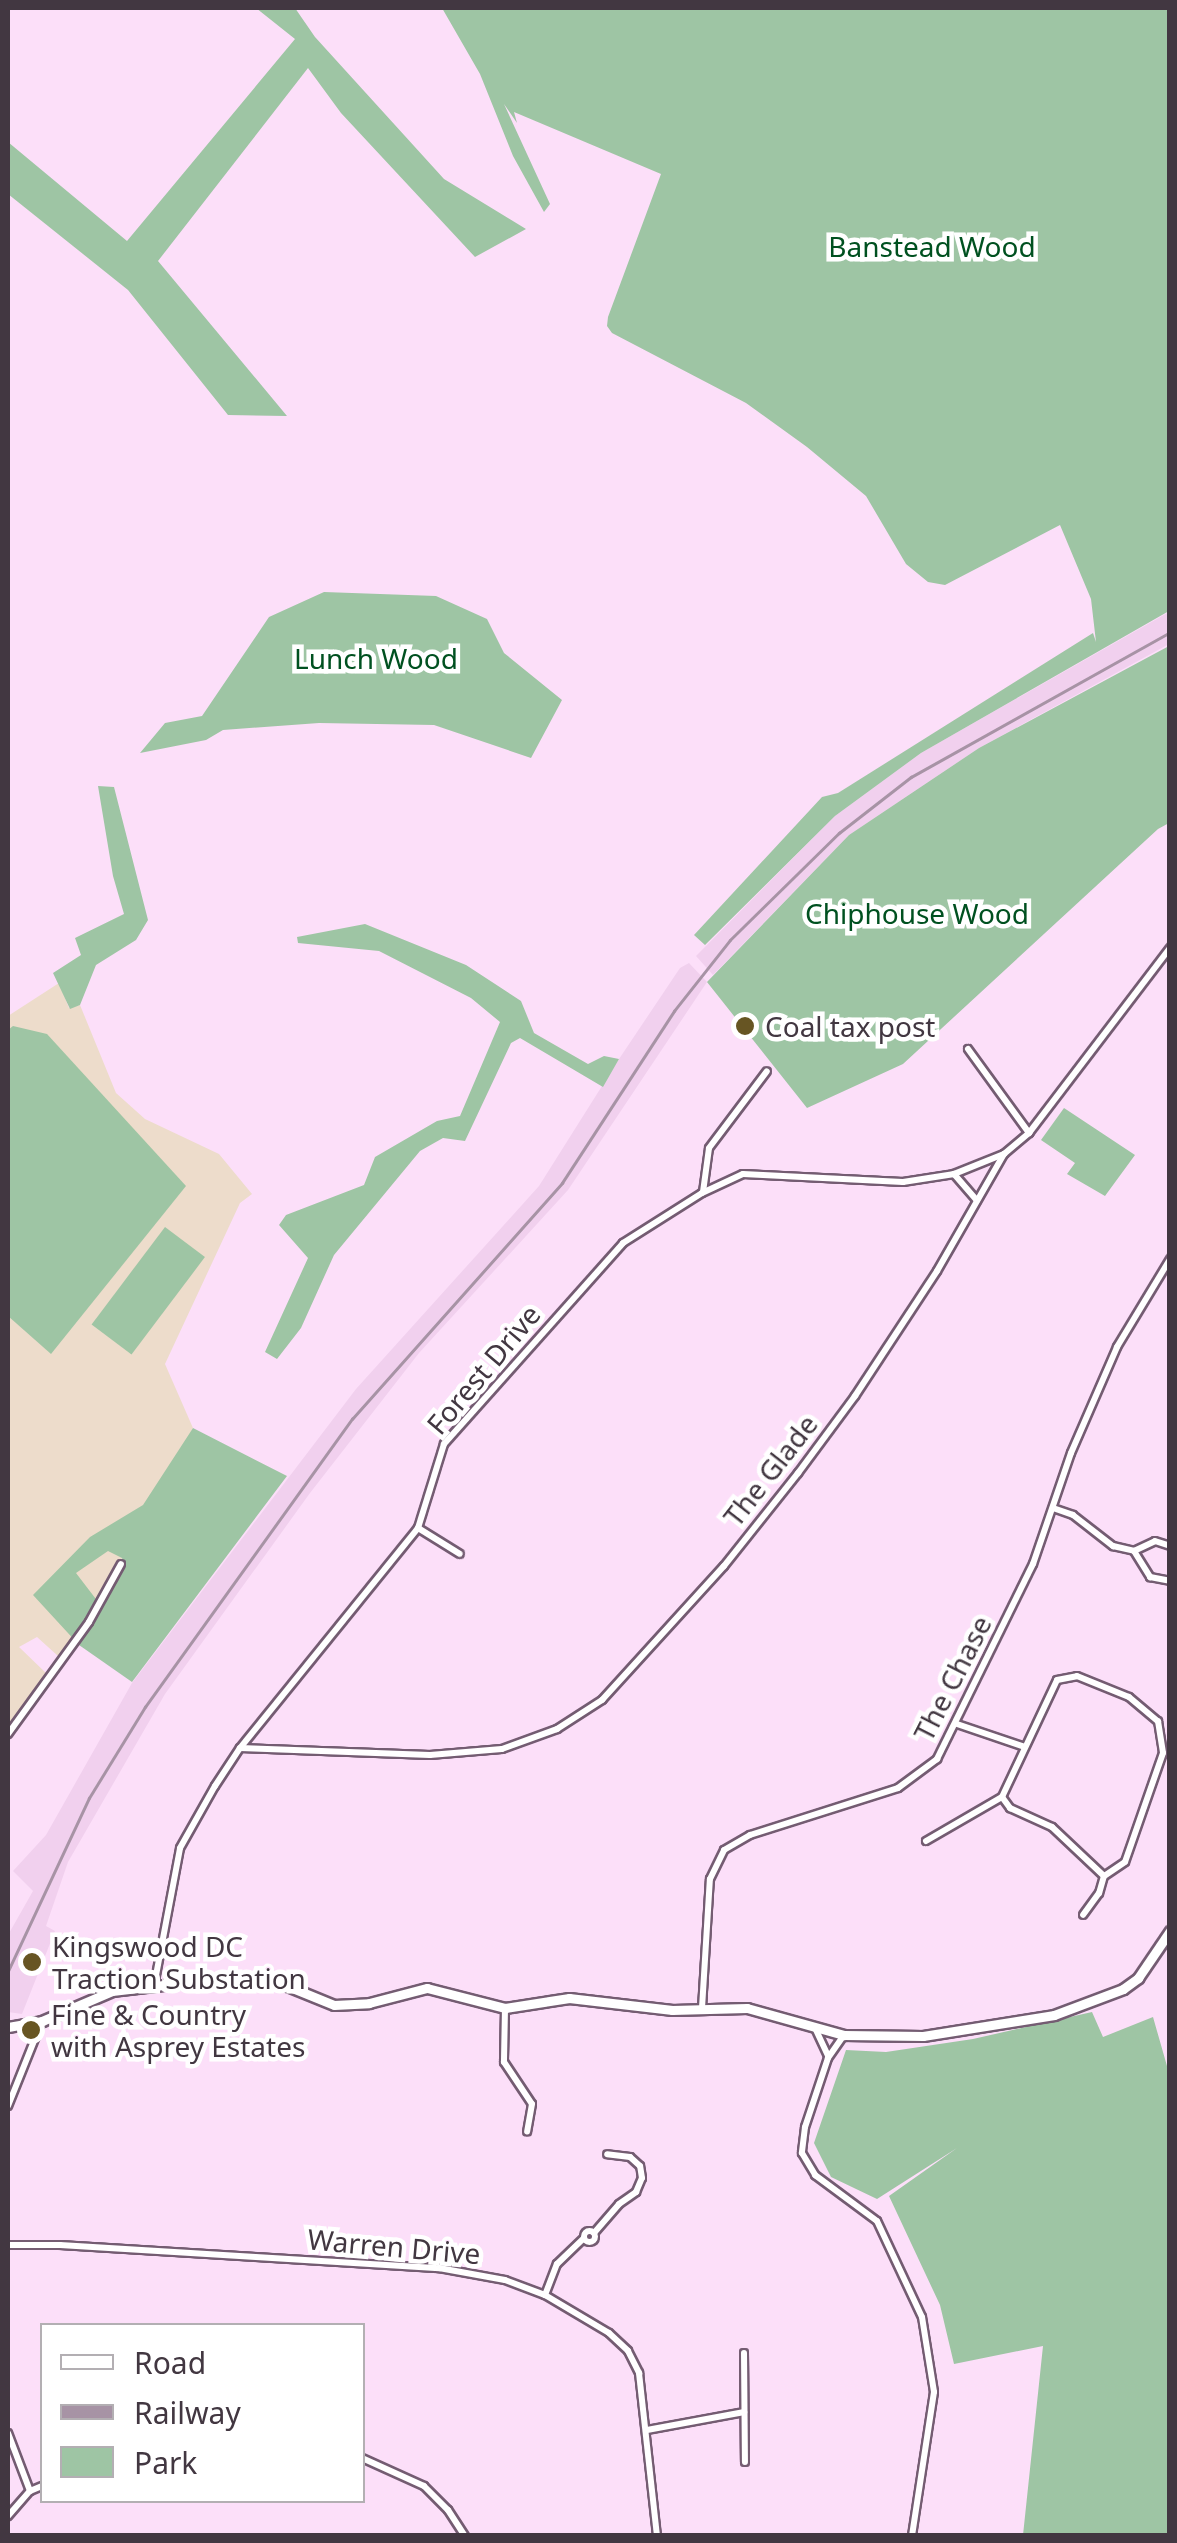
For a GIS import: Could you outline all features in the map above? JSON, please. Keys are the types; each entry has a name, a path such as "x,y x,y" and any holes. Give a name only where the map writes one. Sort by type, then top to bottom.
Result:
{"main road":[{"path":"8,2027 42,2021 112,1991 258,1977 334,2005 369,2004 427,1988 506,2008 570,1998 629,2007 746,2008 844,2035 924,2036 1054,2016 1130,1985 1170,1931"}],"street":[{"name":"The Glade","path":"240,1748 430,1755 502,1749 557,1729 602,1700 724,1566 856,1396 1004,1154 1030,1132 1170,948"},
{"path":"968,1050 1030,1132"},
{"path":"702,1193 710,1148 768,1070"},
{"name":"Forest Drive","path":"154,1987 180,1848 240,1748 418,1528 444,1444 466,1415 624,1243 702,1193 743,1174 903,1182 954,1174 1004,1154"},
{"path":"954,1174 977,1200"},
{"name":"The Chase","path":"702,2008 710,1878 724,1850 750,1835 908,1783 937,1759 958,1724 1033,1564 1071,1453 1117,1348 1170,1259"},
{"path":"1053,1508 1080,1520 1103,1542 1134,1551 1150,1577 1170,1582"},
{"path":"418,1528 460,1554"},
{"path":"1134,1551 1154,1540 1170,1546"},
{"path":"8,1734 88,1622 121,1564"},
{"path":"926,1841 1002,1797 1052,1686 1063,1676 1116,1691 1141,1704 1158,1721 1162,1753 1128,1854 1121,1866 1104,1876 1099,1893 1083,1915"},
{"path":"958,1724 1022,1746"},
{"path":"1002,1797 1010,1808 1052,1827 1104,1876"},
{"path":"506,2008 506,2069 526,2090 532,2104 526,2132"},
{"path":"8,2106 42,2021"},
{"path":"816,2030 828,2058"},
{"path":"844,2035 828,2058 802,2136 802,2154 815,2175 877,2221 911,2290 930,2344 934,2392 912,2536"},
{"path":"545,2295 557,2264 584,2238 592,2241 594,2233 619,2204 636,2192 642,2178 640,2166 630,2157 607,2154"},
{"name":"Warren Drive","path":"8,2246 60,2244 439,2268 505,2280 545,2295 587,2317 628,2351 640,2373 658,2536"},
{"path":"744,2354 745,2462"},
{"path":"647,2430 744,2412"},
{"path":"8,2434 30,2491"},
{"path":"365,2459 424,2486 448,2510 465,2536"},
{"path":"8,2516 30,2491 40,2487"}],"shaded area":[{"path":"1169,612 1169,644 979,748 849,835 713,975 696,956 835,816 921,753"},
{"path":"689,963 707,982 568,1190 419,1353 310,1493 165,1694 68,1862 46,1926 55,1931 22,2014 8,2012 8,1935 33,1891 13,1871 46,1835 132,1683 356,1389 539,1186 680,968"},
{"path":"59,983 69,1008 80,1005 116,1093 145,1119 219,1154 252,1194 240,1203 165,1364 193,1428 129,1563 79,1645 58,1656 37,1637 19,1647 47,1674 8,1728 8,1016"}],"green space":[{"path":"256,8 295,8 315,37 444,179 526,229 475,257 341,113 308,68 158,261 287,416 228,415 128,290 8,194 8,142 127,241 295,39"},
{"name":"Banstead Wood","path":"442,8 1169,8 1169,611 921,753 835,816 705,945 694,935 822,797 838,793 1093,633 1096,642 1091,599 1060,525 945,585 928,582 906,564 866,496 807,447 746,403 612,333 607,326 608,317 661,174 514,112 517,123 504,104 550,204 544,212 513,156 480,74"},
{"name":"Lunch Wood","path":"324,592 436,596 487,619 504,653 562,700 531,758 434,725 319,723 223,730 206,740 140,753 165,723 202,716 269,617"},
{"name":"Chiphouse Wood","path":"1169,646 1169,823 903,1064 807,1108 707,982 849,835 979,748"},
{"path":"98,786 114,787 148,920 136,940 96,965 80,1005 70,1009 53,973 81,955 75,938 124,914 113,876"},
{"path":"365,924 466,965 521,1001 534,1033 588,1064 604,1056 619,1059 603,1087 520,1038 511,1043 465,1141 443,1138 420,1151 334,1255 301,1328 277,1359 265,1352 308,1258 279,1225 286,1215 364,1185 375,1157 437,1121 460,1116 500,1022 471,998 379,951 298,943 297,937"},
{"path":"13,1026 47,1034 186,1186 51,1354 8,1316 8,1030"},
{"path":"1064,1108 1135,1155 1105,1196 1067,1174 1075,1163 1041,1140"},
{"path":"165,1227 205,1257 132,1355 92,1324"},
{"path":"193,1428 287,1476 132,1682 79,1645 33,1595 90,1537 143,1505","holes":["108,1551 122,1558 125,1566 102,1607 76,1573"]},
{"path":"1092,2012 1103,2037 1153,2017 1169,2073 1169,2535 1023,2535 1043,2346 954,2364 940,2305 889,2196 957,2148 877,2199 831,2177 814,2143 846,2050 886,2052 973,2039"}],"railway":[{"path":"8,1971 89,1798 145,1707 352,1419 562,1183 674,1011 730,940 839,833 911,777 1170,632"}],"place":[{"name":"Coal tax post","path":"745,1026"},
{"name":"Kingswood DC Traction Substation","path":"32,1962"},
{"name":"Fine & Country with Asprey Estates","path":"31,2030"}]}
